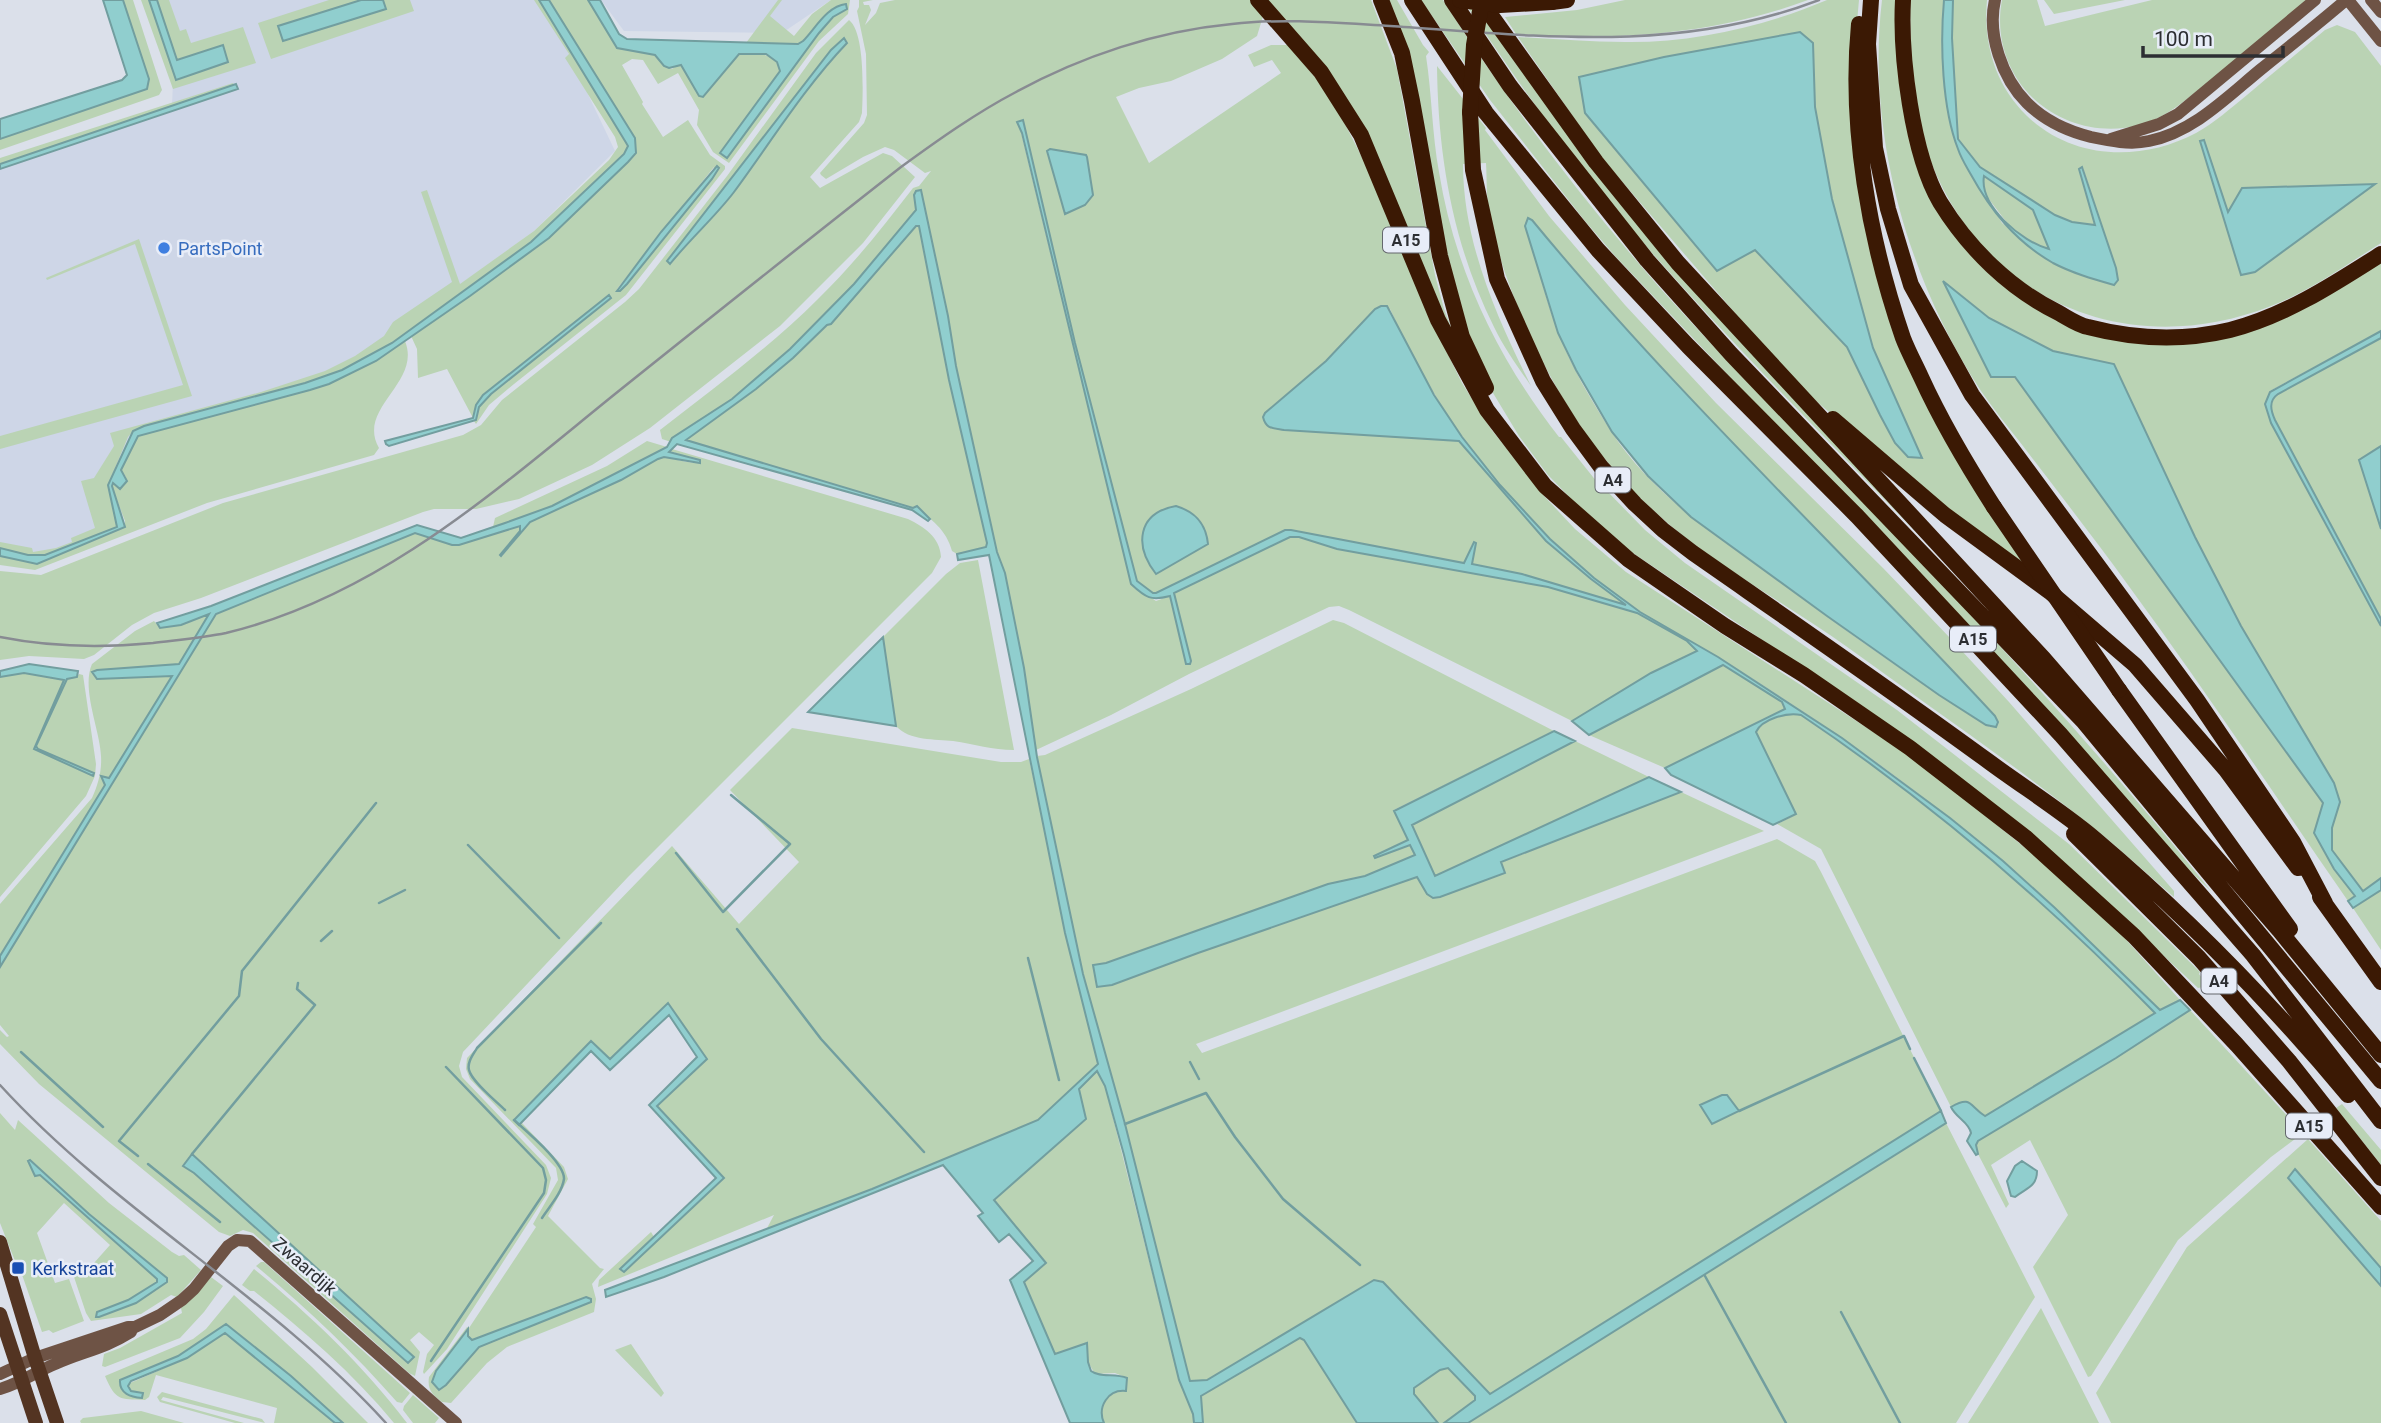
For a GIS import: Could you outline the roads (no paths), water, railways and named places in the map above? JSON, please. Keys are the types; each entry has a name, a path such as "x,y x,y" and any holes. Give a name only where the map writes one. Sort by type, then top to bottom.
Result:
{"highway":[{"name":"A15","path":"1258,0 1321,72 1361,135 1438,320 1487,410 1545,486 1629,560 1910,748 2025,837 2134,936 2237,1045 2381,1207"},
{"name":"A15","path":"1381,0 1402,53 1440,256 1462,337 1499,415 1545,486"},
{"name":"A15","path":"1412,0 1486,113 1598,250 1688,346 1857,516 2061,735 2253,955 2381,1121"},
{"name":"A15","path":"1452,0 1510,86 1647,260 1731,354 2083,722 2381,1081"},
{"path":"1460,0 1500,5 1559,1"},
{"name":"A15","path":"1481,0 1596,162 1678,263 2045,659 2334,995 2381,1055"},
{"name":"A4","path":"1481,0 1474,45 1470,112 1473,170 1497,279 1543,381 1601,467 1635,505 1663,530 2092,836 2216,949 2305,1044 2381,1134"},
{"name":"A15","path":"1862,0 1856,57 1861,158 1881,263 1904,340 1941,419 1994,507 2119,690 2290,928 2334,995"},
{"name":"A15","path":"1871,0 1868,44 1875,148 1888,209 1912,285 1972,395 2197,700 2293,842 2330,911"},
{"path":"1903,0 1903,65 1925,166 1940,201 1972,246 1997,272 2035,301 2085,327 2131,335 2182,337 2218,332 2283,312 2381,254"},
{"name":"A15","path":"1773,367 1944,514 2050,593 2136,665 2226,770 2381,982"},
{"name":"A4","path":"2040,800 2199,958 2289,1061 2381,1178"}],"main road":[{"path":"0,1242 57,1423"},
{"path":"0,1314 36,1423"}],"street":[{"path":"1995,0 1992,13 1997,46 2003,66 2020,95 2048,120 2073,132 2129,143 2171,134 2200,118 2347,0 2381,41"},
{"path":"2108,140 2169,120 2315,0"},
{"path":"2371,0 2381,12"},
{"name":"Zwaardijk","path":"19,1375 37,1365 160,1315 182,1300 228,1246 237,1240 250,1241 456,1423"},
{"path":"0,1374 19,1375"},
{"path":"0,1390 19,1375"}],"waterway":[{"path":"676,853 723,912 790,844 731,795"},
{"path":"138,1156 119,1141 239,996 242,971 376,803"},
{"path":"468,845 559,938"},
{"path":"379,903 405,890"},
{"path":"505,1110 471,1075 471,1059 477,1048 601,923"},
{"path":"737,929 821,1039 924,1152"},
{"path":"321,941 332,931"},
{"path":"1028,958 1059,1080"},
{"path":"192,1154 315,1005 297,989 298,983"},
{"path":"1739,1111 1904,1036 1910,1049"},
{"path":"21,1052 103,1127"},
{"path":"1914,1058 1941,1111"},
{"path":"1190,1062 1199,1079"},
{"path":"431,1361 544,1193 546,1180 543,1168 446,1067"},
{"path":"1125,1124 1206,1093 1235,1137 1283,1199 1360,1265"},
{"path":"514,1120 544,1148 563,1172 561,1189 542,1218"},
{"path":"148,1164 220,1222"},
{"path":"1705,1276 1786,1423"},
{"path":"1841,1312 1900,1423"}],"railway":[{"path":"0,637 57,645 95,646 199,638 282,616 335,594 433,536 480,502 929,147 1001,100 1041,79 1121,47 1204,27 1271,21 1331,22 1553,36 1660,35 1766,17 1819,0"},
{"path":"0,1085 45,1131 93,1173 293,1334 341,1377 386,1423"}],"place":[{"name":"PartsPoint","path":"164,248"},
{"name":"Kerkstraat","path":"18,1268"}]}
